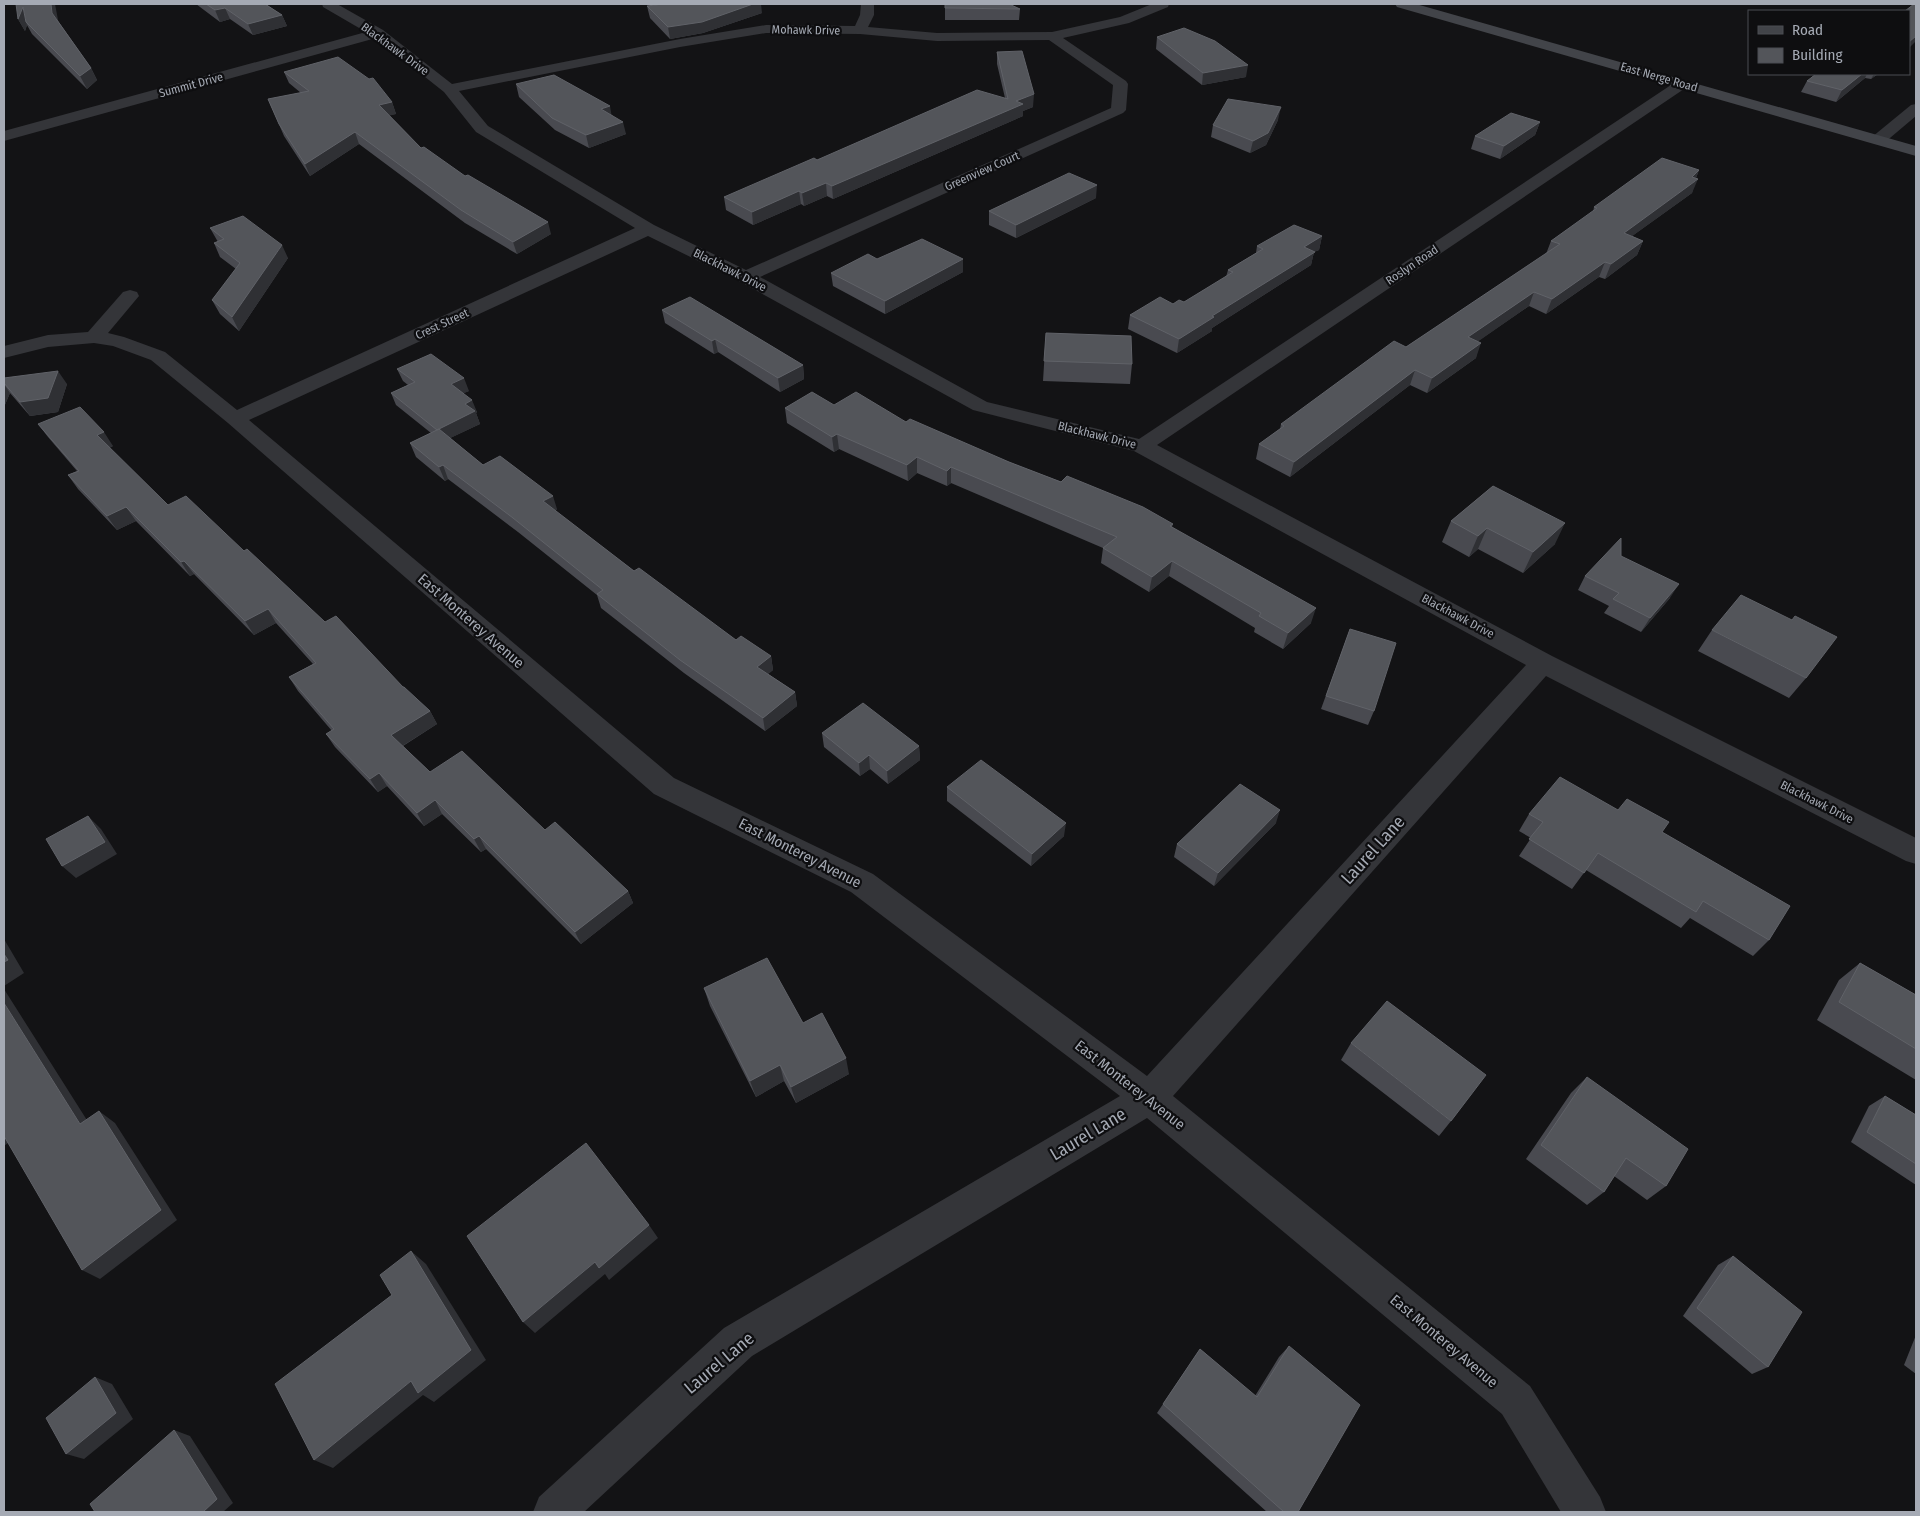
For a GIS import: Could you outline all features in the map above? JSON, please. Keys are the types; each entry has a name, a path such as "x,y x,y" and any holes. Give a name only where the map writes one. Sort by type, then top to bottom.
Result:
{"main road":[{"name":"East Nerge Road","path":"1402,4 1916,151"}],"street":[{"name":"Blackhawk Drive","path":"328,4 378,33 449,89 482,129 648,229 746,277 980,406 1142,446 1543,663 1916,852"},
{"path":"860,30 867,15 867,4"},
{"name":"Mohawk Drive","path":"449,89 680,43 766,29 860,30 937,37 1052,36 1124,20 1164,4"},
{"name":"Summit Drive","path":"6,133 378,33"},
{"name":"Greenview Court","path":"746,277 1118,110 1121,84 1052,36"},
{"name":"Roslyn Road","path":"1142,446 1682,84"},
{"path":"1878,140 1916,108"},
{"name":"Crest Street","path":"235,419 648,229"},
{"path":"94,337 130,296"},
{"name":"East Monterey Avenue","path":"4,352 48,341 94,337 117,341 158,356 235,419 664,786 862,883 1149,1098 1516,1400 1585,1512"},
{"name":"Laurel Lane","path":"554,1512 738,1342 1149,1098 1543,663"}],"building":[{"path":"16,4 51,4 52,13 91,68 80,76 26,22 23,7 18,19"},
{"path":"206,4 265,4 282,15 248,24 225,8 215,10"},
{"path":"663,4 753,4 702,22 668,27 647,6"},
{"path":"945,4 1009,4 1020,9 945,8"},
{"path":"1916,4 1916,36 1910,41 1910,10 1906,10"},
{"path":"1184,28 1215,41 1248,65 1203,73 1157,37"},
{"path":"1022,51 1034,94 1016,101 1023,104 832,186 826,183 802,193 799,191 752,212 724,197 814,158 817,160 977,90 1008,99 997,52"},
{"path":"338,57 369,79 373,78 392,102 379,105 421,148 424,147 465,176 468,175 548,222 513,242 461,210 355,132 305,164 279,124 268,99 309,91 284,72"},
{"path":"554,75 610,106 601,109 623,122 586,135 552,118 516,84"},
{"path":"1815,75 1861,75 1842,90 1807,81"},
{"path":"1228,99 1281,107 1268,133 1253,141 1213,125"},
{"path":"1511,113 1540,122 1504,146 1475,136"},
{"path":"1662,158 1699,170 1692,177 1698,179 1624,233 1643,241 1611,264 1605,262 1552,299 1534,292 1468,337 1481,343 1432,378 1415,370 1294,462 1259,444 1284,426 1281,424 1394,341 1406,347 1560,244 1551,241"},
{"path":"1069,173 1097,185 1016,225 989,211"},
{"path":"243,216 282,245 232,317 212,300 240,263 214,243 224,239 210,228"},
{"path":"1294,225 1322,236 1304,247 1315,252 1212,316 1214,317 1179,339 1130,315 1160,297 1173,304 1179,300 1184,302 1233,272 1228,270 1263,249 1257,246"},
{"path":"922,239 963,259 885,301 831,273 868,254 877,259"},
{"path":"690,297 803,365 778,378 715,339 712,341 662,310"},
{"path":"1046,333 1131,336 1132,364 1044,361"},
{"path":"431,354 464,378 451,384 472,400 465,404 475,411 437,430 391,393 415,382 397,369"},
{"path":"58,371 48,398 20,402 4,383 4,378"},
{"path":"812,392 834,405 856,392 906,422 910,419 1009,462 1061,482 1067,476 1143,507 1173,524 1170,526 1316,608 1288,633 1259,616 1261,613 1172,561 1152,577 1103,548 1117,537 951,467 947,471 917,457 907,465 837,434 832,437 785,408"},
{"path":"80,407 104,432 97,435 168,505 186,496 244,551 247,549 325,622 336,616 403,687 430,711 391,735 430,772 462,751 545,830 555,822 628,891 575,932 479,836 474,839 435,800 417,813 379,773 370,779 326,734 334,729 289,677 316,663 268,609 245,621 184,561 181,562 126,507 107,516 68,475 79,471 38,424"},
{"path":"439,429 483,465 500,456 553,496 543,501 634,571 639,568 736,640 741,636 771,656 757,667 795,692 763,718 680,660 597,594 603,590 513,518 443,465 439,467 410,443"},
{"path":"1493,486 1565,523 1533,552 1487,528 1478,536 1451,521"},
{"path":"1621,538 1621,556 1679,584 1650,618 1613,599 1619,593 1585,576"},
{"path":"1741,595 1792,620 1795,616 1837,637 1806,678 1712,630"},
{"path":"1350,629 1396,643 1374,711 1326,696"},
{"path":"863,703 919,746 887,771 869,755 859,763 822,733"},
{"path":"981,760 1066,823 1032,854 947,787"},
{"path":"1560,777 1618,810 1627,799 1669,822 1662,832 1790,906 1769,940 1703,901 1696,912 1598,853 1584,873 1529,839 1543,822 1529,814"},
{"path":"1240,784 1280,810 1218,873 1177,844"},
{"path":"88,816 105,842 62,866 46,839"},
{"path":"4,954 8,960 4,962"},
{"path":"767,958 803,1023 822,1013 846,1058 791,1087 780,1065 750,1081 704,988"},
{"path":"1860,963 1916,995 1916,1049 1839,1002"},
{"path":"1387,1001 1486,1075 1451,1121 1351,1043"},
{"path":"4,1003 80,1124 99,1111 161,1210 82,1270 4,1136"},
{"path":"1587,1077 1688,1149 1666,1186 1626,1158 1604,1192 1541,1145"},
{"path":"1885,1096 1916,1115 1916,1164 1867,1132"},
{"path":"586,1143 649,1225 599,1268 595,1262 523,1322 467,1236"},
{"path":"411,1251 471,1350 418,1393 411,1381 314,1460 275,1384 392,1295 380,1275"},
{"path":"1733,1256 1802,1312 1768,1367 1697,1308"},
{"path":"1289,1346 1360,1405 1298,1512 1284,1512 1163,1404 1200,1349 1257,1397"},
{"path":"95,1377 116,1413 66,1454 46,1418"},
{"path":"174,1430 217,1499 203,1512 95,1512 90,1504"}]}
